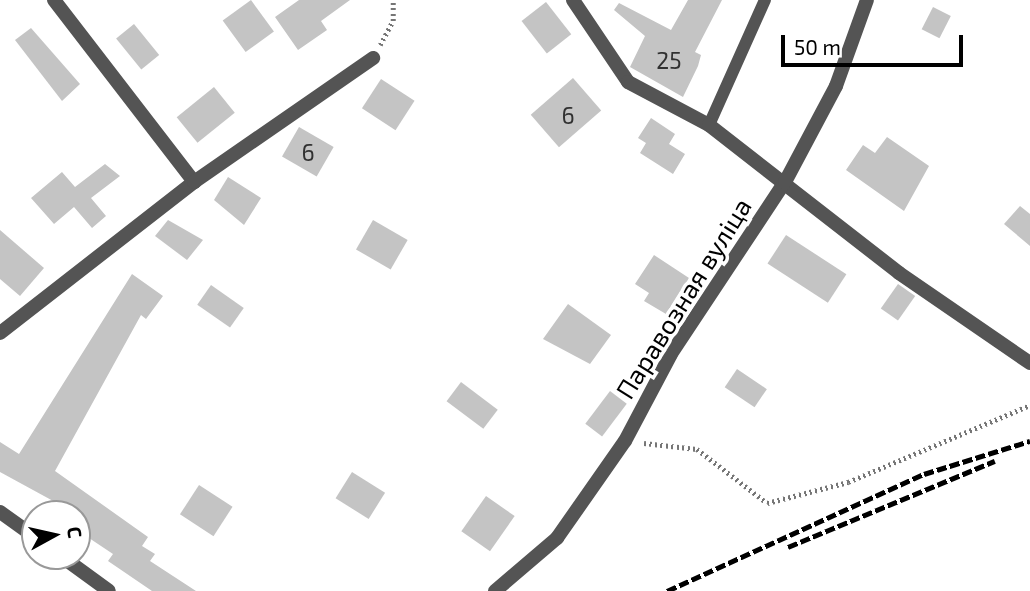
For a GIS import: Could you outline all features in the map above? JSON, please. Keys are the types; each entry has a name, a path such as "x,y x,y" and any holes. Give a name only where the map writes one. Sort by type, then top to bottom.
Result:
{"street":[{"path":"54,0 194,182"},
{"path":"573,0 628,82 709,125 785,181 899,274 1030,363"},
{"name":"Паравозная вуліца","path":"495,591 557,538 625,441 671,354 785,181 836,86 867,0"},
{"path":"0,333 194,182 373,58"},
{"path":"0,512 21,527"},
{"path":"80,570 109,591"}],"lane":[{"path":"709,125 765,0"}],"path":[{"path":"393,0 393,21"},
{"path":"625,441 697,449 767,503 848,482 1030,405"}],"building":[{"path":"251,0 274,32 246,52 223,21"},
{"path":"299,0 350,0 321,21 327,30 298,50 275,17"},
{"path":"688,0 722,0 695,52 701,55 683,97 630,67 645,36 614,10 619,3 671,30"},
{"path":"546,2 571,34 547,53 522,21"},
{"path":"933,7 951,16 939,38 922,29"},
{"path":"134,24 159,55 141,70 116,38"},
{"path":"31,28 80,84 62,101 15,40"},
{"path":"573,78 601,110 559,147 531,115"},
{"path":"381,79 415,101 395,130 362,108"},
{"path":"214,87 235,113 197,143 177,117"},
{"path":"651,118 675,134 669,144 685,154 673,174 640,153 646,143 638,138"},
{"path":"299,127 334,147 317,176 282,156"},
{"path":"887,137 929,166 904,211 846,170 863,145 875,153"},
{"path":"105,164 120,176 91,198 106,216 92,228 74,207 54,224 31,198 62,172 75,187"},
{"path":"228,177 261,198 244,225 214,200"},
{"path":"1020,206 1030,214 1030,246 1004,224"},
{"path":"168,220 203,240 187,260 155,236"},
{"path":"373,220 408,240 391,269 356,249"},
{"path":"0,230 44,268 20,296 0,279"},
{"path":"786,235 846,274 828,303 767,264"},
{"path":"654,255 689,278 666,314 644,301 649,293 635,284"},
{"path":"132,274 163,296 146,319 141,315 55,471 148,537 142,546 155,554 150,561 196,591 152,591 108,561 113,554 91,539 91,500 51,500 0,472 0,442 19,454"},
{"path":"898,284 915,296 898,321 881,309"},
{"path":"211,285 244,308 230,328 197,305"},
{"path":"568,304 611,335 590,364 543,339"},
{"path":"737,369 767,389 755,407 725,387"},
{"path":"461,382 498,410 483,429 447,401"},
{"path":"610,391 627,404 602,436 585,424"},
{"path":"352,472 385,493 369,519 336,498"},
{"path":"199,485 233,507 213,536 180,514"},
{"path":"486,496 515,516 490,551 461,531"}],"railway":[{"path":"667,591 924,474 1030,441"},
{"path":"788,547 995,461"}]}
